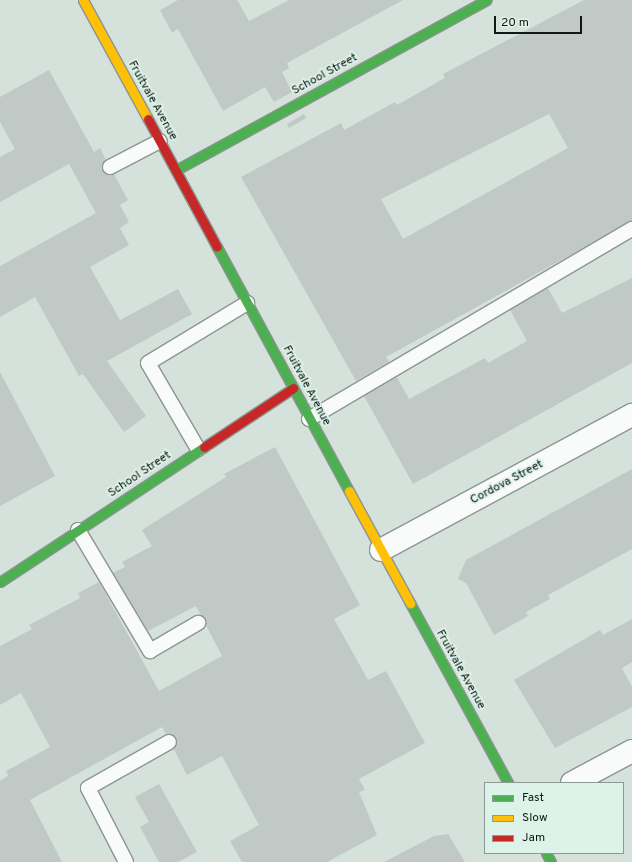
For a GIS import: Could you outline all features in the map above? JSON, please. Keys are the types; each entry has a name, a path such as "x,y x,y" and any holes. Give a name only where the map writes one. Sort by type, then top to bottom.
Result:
{"main road":[{"name":"Fruitvale Avenue","path":"83,0 507,782"},
{"name":"School Street","path":"176,170 486,0"},
{"name":"School Street","path":"0,582 293,388"}],"street":[{"name":"Cordova Street","path":"381,550 632,415"},
{"path":"574,782 632,751"}],"lane":[{"path":"110,167 160,141"},
{"path":"309,418 632,229"},
{"path":"198,450 148,363 247,304"},
{"path":"78,530 150,651 198,623"},
{"path":"126,862 88,788 169,742"}],"building":[{"path":"178,0 237,0 249,21 289,0 403,0 287,63 289,68 282,72 292,92 274,102 265,87 223,111 178,29 172,33 160,10"},
{"path":"584,0 632,0 632,221 386,357 389,362 356,381 241,177 341,123 344,130 395,102 397,105 445,78 443,74","holes":["549,114 568,148 403,239 381,199"]},
{"path":"49,70 94,152 100,148 106,160 103,171 114,174 128,200 120,205 129,222 120,228 129,245 90,267 120,320 178,289 192,314 107,361 146,416 124,432 83,374 79,376 35,297 0,317 0,266 96,213 69,164 0,202 0,157 15,149 0,122 0,97"},
{"path":"304,114 306,118 289,128 287,124"},
{"path":"632,278 632,363 413,484 364,396 397,377 409,399 485,358 488,363 527,341 510,310 548,288 562,313"},
{"path":"0,372 55,476 0,506"},
{"path":"275,447 360,605 334,619 368,680 386,671 425,743 359,779 365,790 359,792 377,835 327,862 242,862 230,841 259,825 222,756 187,775 174,749 177,738 166,734 162,727 30,800 62,862 0,862 0,781 8,776 6,771 50,747 21,693 0,705 0,646 32,629 29,625 80,598 78,593 99,582 159,691 222,656 196,606 148,631 113,573 125,567 122,562 152,546 142,530 226,477 224,474"},
{"path":"632,469 632,549 548,595 550,599 526,612 528,616 494,635 466,583 458,579 466,560"},
{"path":"632,619 632,662 622,668 632,687 632,707 555,748 514,680 600,630 603,635"},
{"path":"159,784 197,852 178,862 159,862 140,827 149,822 135,797"},
{"path":"448,834 465,862 384,862 434,836"}],"traffic: fast":[{"path":"176,170 486,0"},
{"path":"217,247 349,491"},
{"path":"0,582 204,447"},
{"path":"410,603 507,782"},
{"path":"547,854 551,862"}],"traffic: slow":[{"path":"83,0 148,119"},
{"path":"349,491 410,603"}],"traffic: jam":[{"path":"148,119 217,247"},
{"path":"204,447 293,388"}]}
